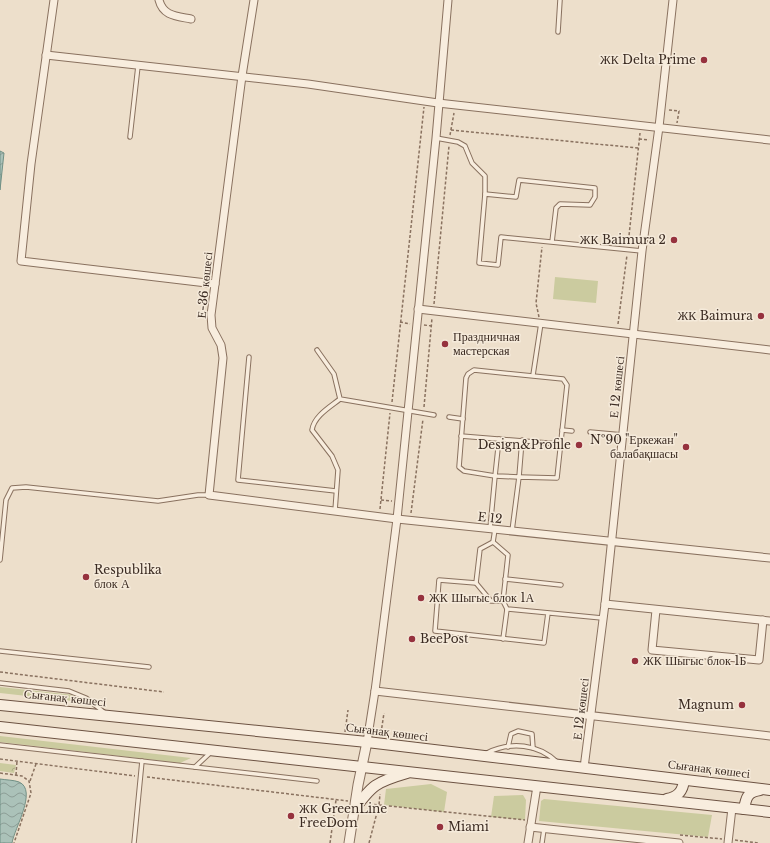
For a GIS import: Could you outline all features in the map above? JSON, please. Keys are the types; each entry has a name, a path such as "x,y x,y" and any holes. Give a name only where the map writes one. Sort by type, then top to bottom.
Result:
{"main road":[{"name":"Сығанақ көшесі","path":"0,705 367,742 768,790"},
{"path":"0,727 770,812"},
{"path":"356,805 372,786 391,778 413,772"},
{"path":"663,800 674,798 681,792 684,780"},
{"path":"744,809 747,796 753,791 768,790"}],"street":[{"path":"54,0 31,164 21,261 215,284"},
{"path":"159,0 161,8 165,12 191,19"},
{"name":"Е-36 көшесі","path":"209,495 223,358 221,345 212,328 215,284 242,76 254,0"},
{"path":"349,843 375,690 397,519 436,138 448,0"},
{"name":"Е 12 көшесі","path":"584,768 605,604 642,251 659,127 673,0"},
{"path":"46,55 242,76 438,103 770,140"},
{"path":"418,309 770,350"},
{"name":"E 12","path":"209,495 379,517 611,543 770,558"},
{"path":"605,604 766,621 759,660 652,650 656,610"},
{"path":"375,690 770,736"},
{"path":"528,843 536,786"},
{"path":"728,841 732,808"},
{"path":"531,824 544,829 679,843"}],"lane":[{"path":"558,32 560,0"},
{"path":"130,137 138,66"},
{"path":"436,138 458,142 465,146 472,163 485,176 485,194 479,263 498,265 501,237 642,251"},
{"path":"485,194 516,197 518,180 595,188 595,197 590,205 560,204 556,208 552,242"},
{"path":"533,375 541,323"},
{"path":"317,350 334,374 340,399"},
{"path":"249,357 238,480 336,492"},
{"path":"474,370 563,379 567,382 556,479 495,476 460,470 463,419 466,378 470,372 474,370"},
{"path":"335,511 338,470 336,463 312,430 313,424 317,418 340,399 434,415"},
{"path":"450,417 463,419"},
{"path":"562,430 572,431"},
{"path":"590,432 623,435"},
{"path":"462,436 560,444"},
{"path":"499,439 492,529 493,542 508,556 503,601 507,609 503,639"},
{"path":"512,531 522,440"},
{"path":"0,560 6,500 12,488 26,487 158,502 198,495 209,495"},
{"path":"476,583 480,549 493,542"},
{"path":"503,601 491,601 476,583 440,580 434,631 544,643 548,614"},
{"path":"505,580 561,585"},
{"path":"507,609 602,618"},
{"path":"0,651 149,667"},
{"path":"0,683 79,694 109,716"},
{"path":"508,746 511,734 518,731 532,734 533,748"},
{"path":"0,745 318,782"},
{"path":"480,756 500,747 508,746 533,748 539,749 549,755 561,766"},
{"path":"195,767 212,750"},
{"path":"134,843 142,761"},
{"path":"542,843 544,829"}],"path":[{"path":"379,517 425,101"},
{"path":"661,109 679,111 676,129"},
{"path":"617,332 641,125"},
{"path":"451,130 638,148"},
{"path":"639,139 657,141"},
{"path":"541,323 536,303 543,241"},
{"path":"0,672 164,692"},
{"path":"345,732 348,710"},
{"path":"381,733 384,713"},
{"path":"0,759 336,800 356,805 379,805 531,824"},
{"path":"16,775 17,762"},
{"path":"14,843 31,793 29,781 36,764"},
{"path":"0,773 22,776 29,781"},
{"path":"369,843 379,805 380,794 378,788"},
{"path":"330,843 336,800"},
{"path":"677,835 758,843"}],"green space":[{"path":"555,277 598,281 596,303 553,299"},
{"path":"0,687 74,695 81,702 0,693"},
{"path":"0,736 191,758 180,763 0,742"},
{"path":"0,763 16,765 14,773 0,771"},
{"path":"431,784 447,792 444,812 384,805 386,789"},
{"path":"523,795 526,800 525,820 491,817 494,796"},
{"path":"544,799 712,815 708,837 539,821 541,801"}],"water":[{"path":"0,151 4,153 0,190"},
{"path":"0,779 19,782 24,786 26,793 26,801 12,843 0,843"}],"place":[{"name":"ЖК Delta Prime","path":"704,60"},
{"name":"ЖК Baimura 2","path":"674,240"},
{"name":"ЖК Baimura","path":"761,316"},
{"name":"Праздничная мастерская","path":"445,344"},
{"name":"Design&Profile","path":"579,445"},
{"name":"№90 \"Еркежан\" балабақшасы","path":"686,447"},
{"name":"Respublika блок А","path":"86,577"},
{"name":"ЖК Шыгыс блок 1А","path":"421,598"},
{"name":"BeePost","path":"412,639"},
{"name":"ЖК Шыгыс блок 1Б","path":"635,661"},
{"name":"Magnum","path":"742,705"},
{"name":"ЖК GreenLine FreeDom","path":"291,816"},
{"name":"Miami","path":"440,827"}]}
